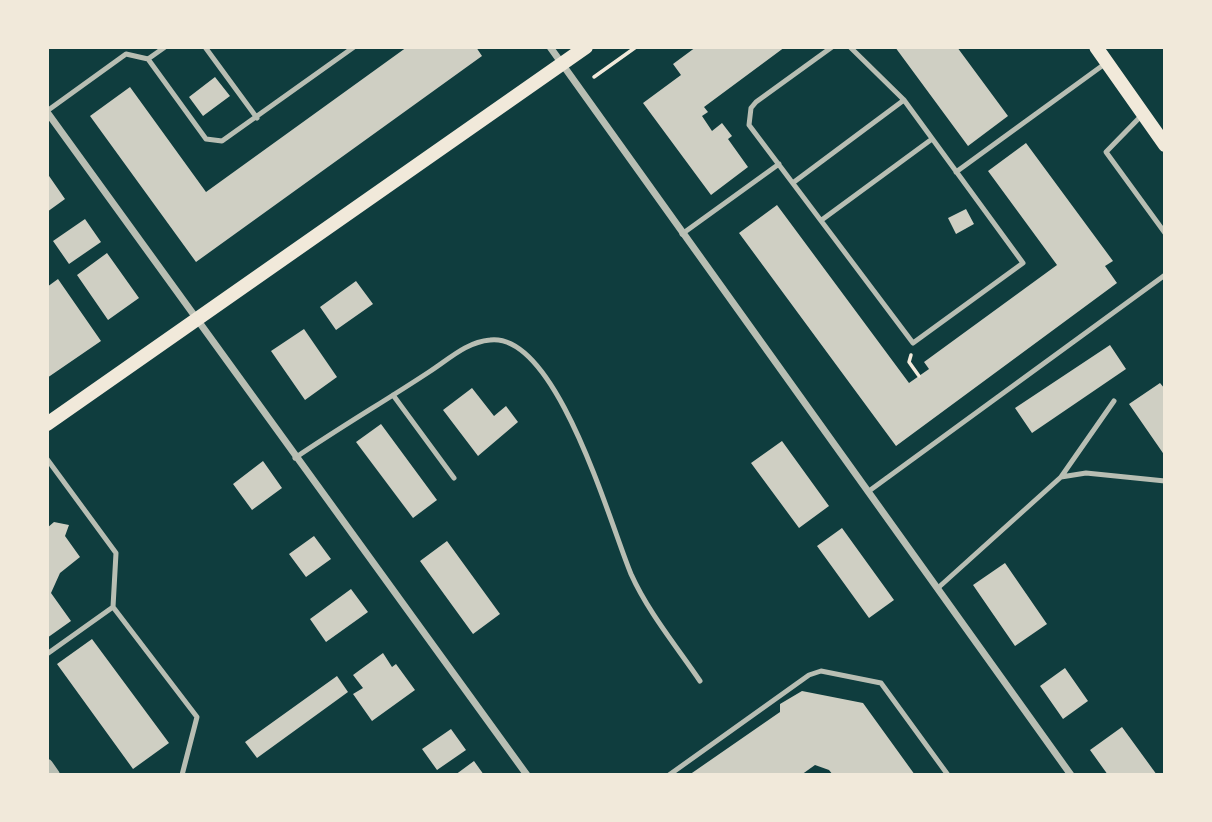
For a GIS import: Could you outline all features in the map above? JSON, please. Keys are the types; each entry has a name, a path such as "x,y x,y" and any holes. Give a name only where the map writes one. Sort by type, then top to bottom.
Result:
{"main road":[{"path":"47,425 586,47"},
{"path":"1096,47 1165,145"}],"street":[{"path":"550,47 1071,775"},
{"path":"47,111 295,458 527,775"},
{"path":"47,765 54,775"}],"lane":[{"path":"148,59 165,47"},
{"path":"205,47 257,118"},
{"path":"47,111 126,54 148,59 206,139 222,141 354,47"},
{"path":"832,47 751,108 749,125 823,219 913,343 1023,263 904,100 850,47"},
{"path":"956,172 1107,62"},
{"path":"794,182 904,100"},
{"path":"1143,114 1107,152 1165,233"},
{"path":"823,219 932,139"},
{"path":"682,234 779,164"},
{"path":"869,491 1165,275"},
{"path":"295,458 473,344 490,340 510,340 524,350 543,373 598,477 638,587 700,681"},
{"path":"393,395 454,478"},
{"path":"939,587 1061,477 1114,401"},
{"path":"47,459 116,553 113,607 197,717 183,775"},
{"path":"1061,477 1086,473 1165,481"},
{"path":"47,654 113,607"},
{"path":"669,775 809,675 821,671 881,684 948,775"}],"path":[{"path":"594,77 636,47"},
{"path":"913,343 909,362 919,376"}],"building":[{"path":"407,47 476,47 482,56 196,262 90,116 130,87 206,192"},
{"path":"696,47 785,47 704,107 708,112 702,116 712,131 722,123 732,136 728,139 748,167 711,195 643,103 681,75 673,64"},
{"path":"895,47 957,47 1008,116 968,146"},
{"path":"215,77 230,96 203,116 189,97"},
{"path":"1026,143 1113,261 1105,266 1117,283 896,446 739,233 777,205 909,383 929,369 924,362 1057,265 988,171"},
{"path":"47,173 65,199 47,212"},
{"path":"966,209 974,224 956,234 948,218"},
{"path":"85,219 101,242 69,264 53,241"},
{"path":"107,253 139,298 108,320 77,275"},
{"path":"58,279 101,341 47,378 47,287"},
{"path":"356,281 373,304 336,330 320,307"},
{"path":"304,329 337,377 305,400 271,351"},
{"path":"1110,345 1126,369 1032,433 1015,408"},
{"path":"1160,383 1165,389 1165,456 1129,404"},
{"path":"472,388 494,416 506,406 518,422 478,456 443,410"},
{"path":"381,424 437,500 413,518 356,442"},
{"path":"782,441 829,506 799,528 751,463"},
{"path":"263,461 282,488 252,510 233,484"},
{"path":"54,522 69,525 65,536 80,557 60,573 51,593 71,621 47,638 47,528"},
{"path":"842,528 894,600 869,618 817,546"},
{"path":"314,536 331,559 306,577 289,554"},
{"path":"447,541 500,614 473,634 420,561"},
{"path":"1005,563 1047,624 1015,646 973,585"},
{"path":"351,589 368,612 326,642 310,619"},
{"path":"92,639 169,743 133,769 57,664"},
{"path":"383,653 392,667 396,664 415,690 372,721 353,694 363,688 353,675"},
{"path":"1065,668 1088,701 1063,719 1040,686"},
{"path":"337,676 348,692 257,758 245,742"},
{"path":"802,691 863,703 915,775 833,775 829,770 815,765 801,775 689,775 780,712 780,704"},
{"path":"1122,727 1157,775 1108,775 1090,750"},
{"path":"451,729 466,750 437,770 422,749"},
{"path":"474,761 484,775 455,775"}]}
